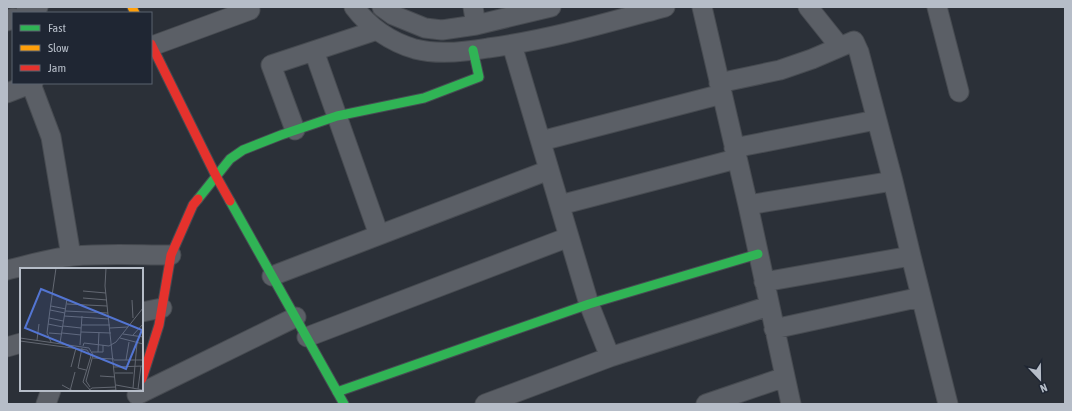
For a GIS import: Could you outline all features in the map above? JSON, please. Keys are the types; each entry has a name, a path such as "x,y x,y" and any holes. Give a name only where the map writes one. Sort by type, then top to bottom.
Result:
{"street":[{"path":"27,12 38,7"},
{"path":"152,45 250,10 249,7"},
{"path":"354,7 363,19 393,40 416,49 441,52 512,45 593,27 665,7"},
{"path":"382,7 392,15 425,28 442,30 474,16 543,8"},
{"path":"702,7 748,205 791,404"},
{"path":"808,7 840,47"},
{"path":"937,7 959,92"},
{"path":"295,130 271,65 377,30"},
{"path":"540,141 780,70 812,59 854,41 893,181 948,404"},
{"path":"512,45 589,304 610,357"},
{"path":"152,47 216,176 344,404"},
{"path":"143,376 159,325 171,255 193,205 230,159 244,150 295,130 337,116 424,98 479,77 473,50"},
{"path":"314,51 379,235"},
{"path":"7,93 30,84"},
{"path":"32,84 51,137 71,256"},
{"path":"560,205 735,153 876,120"},
{"path":"272,276 549,170"},
{"path":"748,205 893,181"},
{"path":"307,337 569,237"},
{"path":"7,270 47,260 71,256 100,254 171,255"},
{"path":"337,392 589,304 758,254"},
{"path":"764,282 911,256"},
{"path":"774,329 921,297"},
{"path":"485,404 610,357 769,306"},
{"path":"143,312 162,308"},
{"path":"143,390 296,317"},
{"path":"7,347 20,343"},
{"path":"706,404 785,377"},
{"path":"46,404 51,391"}],"traffic: fast":[{"path":"198,199 230,159 243,150 337,116 424,98 479,77 473,50"},
{"path":"230,201 344,404"},
{"path":"337,392 589,304 758,254"}],"traffic: slow":[{"path":"132,7 134,12"}],"traffic: jam":[{"path":"152,46 216,176 230,201"},
{"path":"143,376 159,325 171,255 193,205 198,199"}]}
